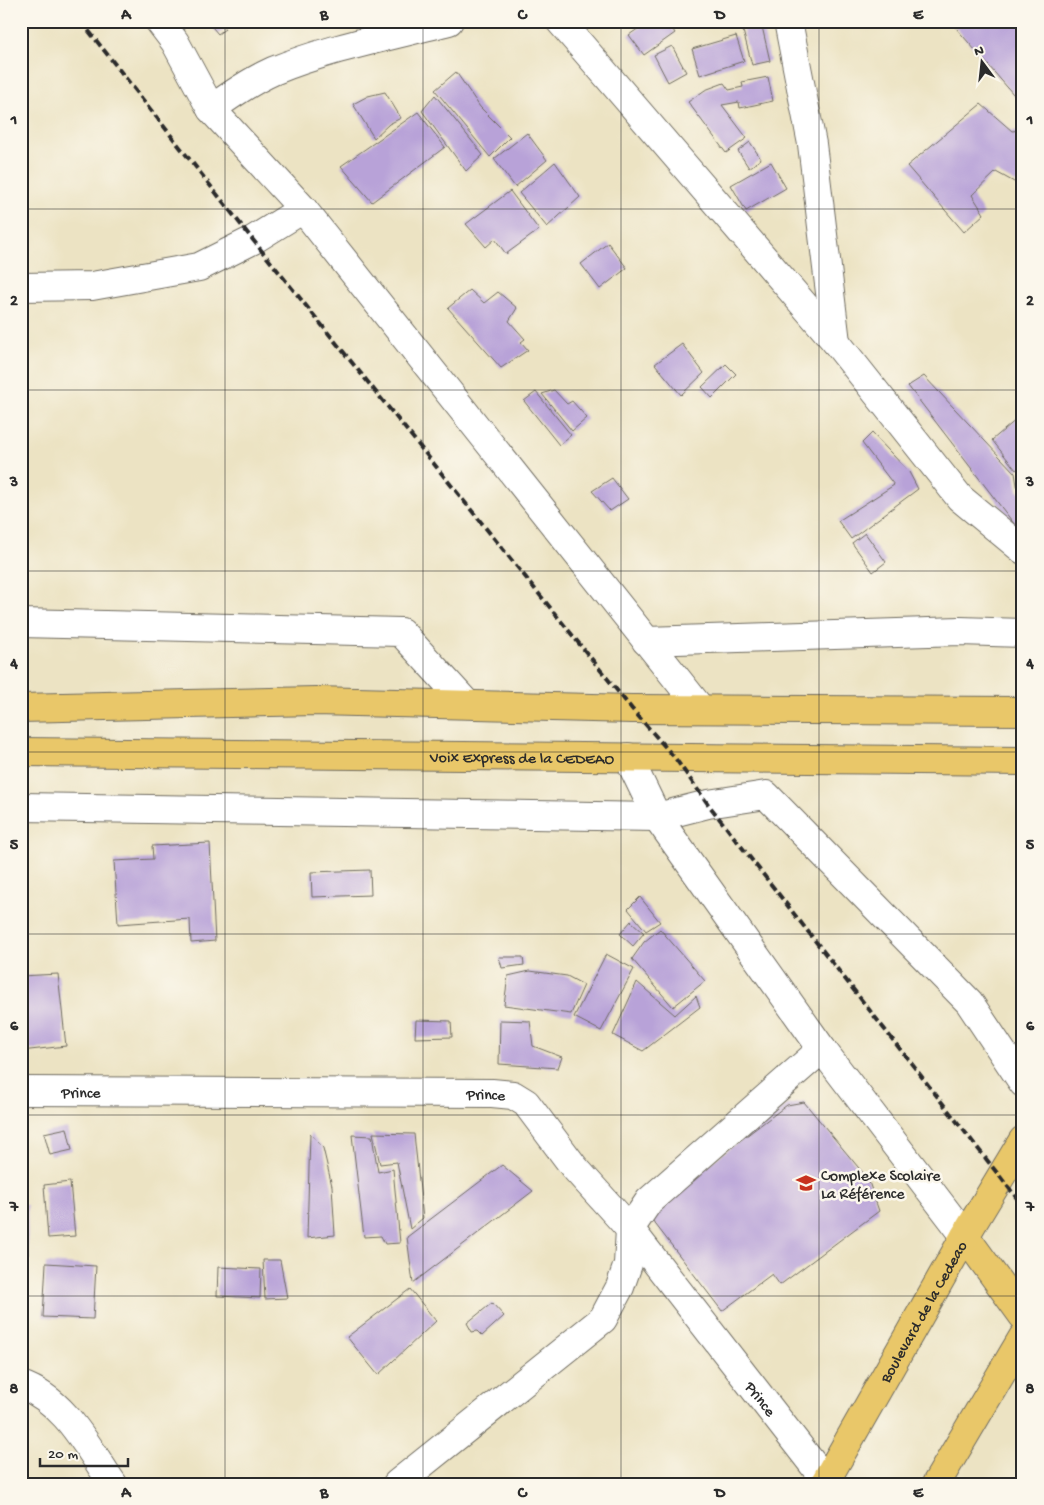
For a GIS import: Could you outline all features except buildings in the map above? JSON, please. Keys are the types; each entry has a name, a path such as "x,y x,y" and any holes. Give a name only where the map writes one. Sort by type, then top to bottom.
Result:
{"main road":[{"path":"21,708 316,702 632,709 1023,711"},
{"name":"Voix Express de la CEDEAO","path":"21,752 1023,761"},
{"name":"Boulevard de la Cedeao","path":"825,1482 965,1236 1023,1140"},
{"path":"965,1236 1023,1316"},
{"path":"936,1484 1023,1337"}],"street":[{"path":"160,21 175,42 211,109 302,209 700,708"},
{"path":"211,109 239,89 273,71 334,52 450,21"},
{"path":"560,21 836,342 960,498 1023,550"},
{"path":"788,21 812,144 836,342"},
{"path":"21,287 92,286 200,267 253,240 302,209"},
{"path":"21,623 401,632 467,704"},
{"path":"646,641 960,631 1023,633"},
{"path":"628,757 657,817 822,1049 965,1236"},
{"path":"21,807 657,817 708,804 766,795 969,1002 1023,1083"},
{"path":"397,1484 604,1319 628,1264 630,1229 649,1201 822,1049"},
{"name":"Prince","path":"21,1091 492,1093 513,1095 526,1103 574,1167 630,1229 825,1482"},
{"path":"21,1385 38,1391 60,1409 113,1484"}],"railway":[{"path":"81,21 253,240 632,709 675,758 708,804 1023,1206"}],"place":[{"name":"Complexe Scolaire La Référence","path":"806,1183"}]}
